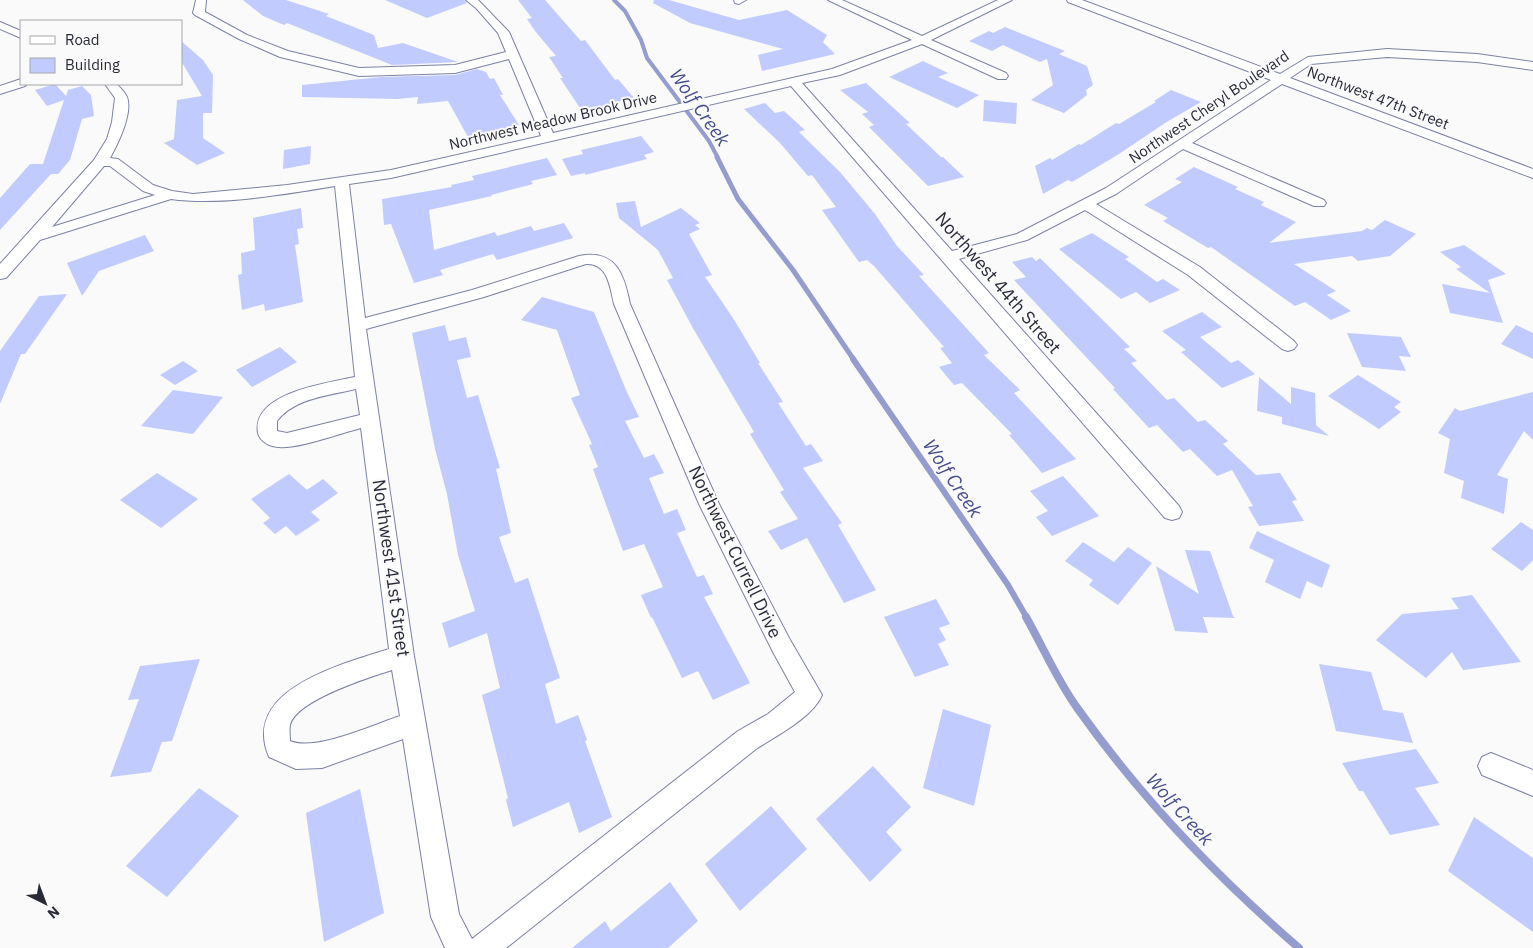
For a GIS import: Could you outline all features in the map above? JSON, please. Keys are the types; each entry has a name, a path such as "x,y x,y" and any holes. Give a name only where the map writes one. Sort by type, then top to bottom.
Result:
{"street":[{"path":"201,0 199,13 214,23 243,37 284,54 359,72 456,69 512,54"},
{"path":"471,0 480,6 503,32 549,138"},
{"path":"833,0 1002,76"},
{"name":"Northwest Meadow Brook Drive","path":"100,162 113,162 148,188 170,195 194,198 239,195 342,182 418,168 836,72 922,40 1007,0"},
{"name":"Northwest 47th Street","path":"1072,0 1533,174"},
{"path":"0,25 20,34"},
{"name":"Northwest Cheryl Boulevard","path":"948,257 1022,237 1111,192 1308,61 1387,53 1477,58 1533,66"},
{"name":"Northwest 44th Street","path":"794,82 1172,512"},
{"path":"0,90 20,83"},
{"path":"0,274 100,162 114,139 119,122 121,98 112,85"},
{"path":"1182,144 1319,203"},
{"name":"Northwest 41st Street","path":"342,182 357,326 402,656 445,917 461,948"},
{"path":"35,237 170,195"},
{"path":"1087,205 1194,271 1288,345"},
{"name":"Northwest Currell Drive","path":"357,326 504,287 581,260 596,259 608,265 614,272 622,304 709,504 781,646 810,695 777,722 747,740 483,948"},
{"path":"364,381 292,400 277,408 268,420 268,435 277,440 287,440 370,419"},
{"path":"402,656 314,687 292,701 278,720 278,748 296,756 322,755 414,722"},
{"path":"1491,766 1533,784"}],"building":[{"path":"243,0 286,0 329,14 326,16 374,35 378,48 403,43 458,62 392,65 287,23 284,25 263,16"},
{"path":"385,0 464,0 467,3 427,18"},
{"path":"518,0 545,0 581,41 585,40 615,80 618,79 634,98 582,111 560,78 563,78 549,57 556,56 535,31 527,19 532,18"},
{"path":"654,0 669,0 739,20 787,10 827,35 823,42 835,54 762,71 758,55 783,49 690,23 653,3"},
{"path":"1005,27 1065,51 1059,54 1087,66 1093,85 1086,90 1087,95 1064,113 1031,100 1053,85 1047,59 1040,62 1003,45 992,51 969,41 989,31 993,33"},
{"path":"182,42 203,60 213,75 212,113 203,113 203,138 225,153 197,165 164,143 174,139 177,100 202,96 182,63"},
{"path":"923,61 948,73 938,77 979,95 957,108 889,77"},
{"path":"477,69 486,72 490,79 494,78 503,95 500,95 519,125 468,137 448,101 417,104 418,97 397,99 302,97 302,85 381,77 455,75"},
{"path":"866,83 910,123 906,124 964,177 928,186 869,127 874,125 862,114 868,112 840,90"},
{"path":"56,85 66,96 68,90 82,86 91,95 94,116 82,119 70,160 58,174 51,174 0,230 0,198 30,164 43,164 64,100 47,106 35,90"},
{"path":"1171,90 1201,102 1072,182 1068,180 1043,194 1035,166 1050,158 1052,160 1079,144 1081,145 1116,123 1119,124 1156,102 1154,101"},
{"path":"984,100 1017,103 1016,124 983,121"},
{"path":"765,103 775,113 784,111 805,130 799,132 840,172 875,214 897,246 924,275 919,276 989,353 984,355 1020,390 1014,393 1076,459 1042,473 1009,435 1012,434 962,383 954,385 939,367 952,363 940,348 944,347 874,266 867,260 859,262 822,210 836,207 812,175 808,176 780,143 744,109"},
{"path":"641,136 654,152 644,155 647,159 585,175 585,173 571,176 562,159 583,154 581,150"},
{"path":"311,146 310,164 283,169 284,150"},
{"path":"547,158 557,175 531,181 533,184 492,196 429,210 434,250 495,232 497,236 531,226 534,231 564,223 573,238 497,260 493,254 440,270 443,275 414,283 391,224 384,225 382,199 452,187 451,185 474,180 472,176"},
{"path":"1194,167 1238,187 1235,189 1264,202 1261,205 1296,222 1269,243 1362,231 1367,228 1372,230 1385,220 1416,234 1390,256 1358,261 1352,256 1294,264 1336,291 1327,295 1351,311 1331,320 1305,302 1295,306 1211,247 1208,248 1163,221 1168,218 1144,205 1182,182 1175,179"},
{"path":"635,201 641,227 681,208 700,223 695,225 700,229 689,234 712,275 705,277 733,318 760,363 758,363 783,402 778,403 806,446 811,444 823,461 803,468 842,523 838,525 876,590 844,603 807,538 781,550 768,531 798,519 780,492 784,490 750,434 754,432 667,280 673,278 658,250 619,218 616,203"},
{"path":"301,208 303,228 297,229 299,244 295,245 303,302 265,311 264,304 242,310 238,275 242,274 241,253 255,250 253,218"},
{"path":"1092,233 1129,257 1125,259 1157,282 1163,279 1180,290 1150,303 1136,292 1121,299 1059,249"},
{"path":"145,235 154,251 99,271 82,296 67,263"},
{"path":"1464,245 1506,274 1488,280 1503,323 1450,313 1442,284 1490,293 1456,269 1461,267 1440,252"},
{"path":"1032,257 1036,261 1040,258 1130,347 1124,349 1137,361 1131,363 1167,400 1174,398 1198,422 1205,420 1228,441 1223,444 1256,475 1280,473 1297,500 1292,501 1304,521 1259,526 1248,507 1253,506 1232,470 1217,476 1190,449 1183,452 1157,425 1149,428 1113,389 1115,388 1014,280 1026,277 1012,262"},
{"path":"67,294 25,354 21,354 0,404 0,351 39,296"},
{"path":"542,297 594,312 639,417 625,421 644,458 654,454 664,473 649,478 664,514 677,509 686,530 677,533 697,577 704,575 713,594 704,597 750,683 713,700 698,671 682,678 641,595 663,587 644,544 623,551 593,469 598,467 589,445 592,444 571,398 580,395 557,330 521,320"},
{"path":"1202,312 1222,327 1200,337 1231,363 1238,360 1255,374 1222,388 1181,352 1186,350 1162,331"},
{"path":"445,325 449,341 466,337 471,357 457,360 467,398 478,395 500,468 496,469 511,533 499,537 515,583 528,578 560,678 545,684 556,724 578,715 587,740 585,741 612,817 579,833 569,802 513,827 506,800 508,798 482,695 500,688 487,633 449,648 442,623 475,611 458,555 447,494 435,449 412,333"},
{"path":"1516,325 1533,333 1533,359 1501,344"},
{"path":"1347,333 1401,337 1411,357 1399,356 1406,371 1362,367"},
{"path":"280,347 297,362 252,387 236,370"},
{"path":"183,361 198,371 175,385 160,375"},
{"path":"1358,375 1401,402 1394,407 1401,412 1379,429 1328,396"},
{"path":"1259,377 1291,404 1291,387 1315,393 1316,425 1329,436 1282,424 1282,417 1257,411"},
{"path":"173,390 223,397 193,434 141,426"},
{"path":"1533,392 1533,440 1524,431 1497,475 1508,479 1504,514 1461,498 1464,481 1444,473 1450,439 1438,433 1455,408 1460,411"},
{"path":"157,473 198,499 161,528 120,500"},
{"path":"289,474 307,490 323,479 338,493 311,512 320,520 296,536 286,526 275,534 263,523 270,518 251,499"},
{"path":"1063,476 1099,516 1052,536 1036,517 1048,511 1030,491"},
{"path":"1521,522 1533,530 1533,560 1522,571 1491,549"},
{"path":"1257,531 1330,565 1322,588 1307,581 1300,599 1265,582 1274,560 1249,548"},
{"path":"1083,542 1114,562 1128,547 1152,563 1118,605 1089,585 1093,580 1065,561"},
{"path":"1185,550 1210,551 1235,618 1203,617 1208,633 1175,631 1156,566 1199,594"},
{"path":"1472,595 1521,662 1463,670 1452,652 1426,678 1376,640 1402,614 1459,609 1451,598"},
{"path":"936,599 950,624 939,628 946,640 938,644 949,665 915,677 884,617"},
{"path":"200,659 172,741 162,742 151,772 110,777 139,699 128,700 140,666"},
{"path":"1319,664 1371,672 1383,710 1403,713 1413,743 1336,731"},
{"path":"943,709 991,725 974,806 923,788"},
{"path":"1416,749 1439,783 1415,788 1440,825 1390,835 1363,791 1359,791 1342,763"},
{"path":"873,766 911,807 886,832 902,850 870,882 816,819"},
{"path":"199,788 239,816 167,897 126,866"},
{"path":"360,789 384,913 324,942 306,813"},
{"path":"771,806 807,849 740,911 705,864"},
{"path":"1474,817 1533,858 1533,932 1448,871"},
{"path":"670,882 698,921 668,948 572,948 605,921 611,931"}],"waterway":[{"name":"Wolf Creek","path":"614,0 625,11 641,40 647,58 709,141 718,158"},
{"name":"Wolf Creek","path":"717,157 738,199 793,270 854,360"},
{"name":"Wolf Creek","path":"853,359 1008,585 1027,618"},
{"name":"Wolf Creek","path":"1026,617 1071,699 1128,774 1210,865 1299,948"}]}
